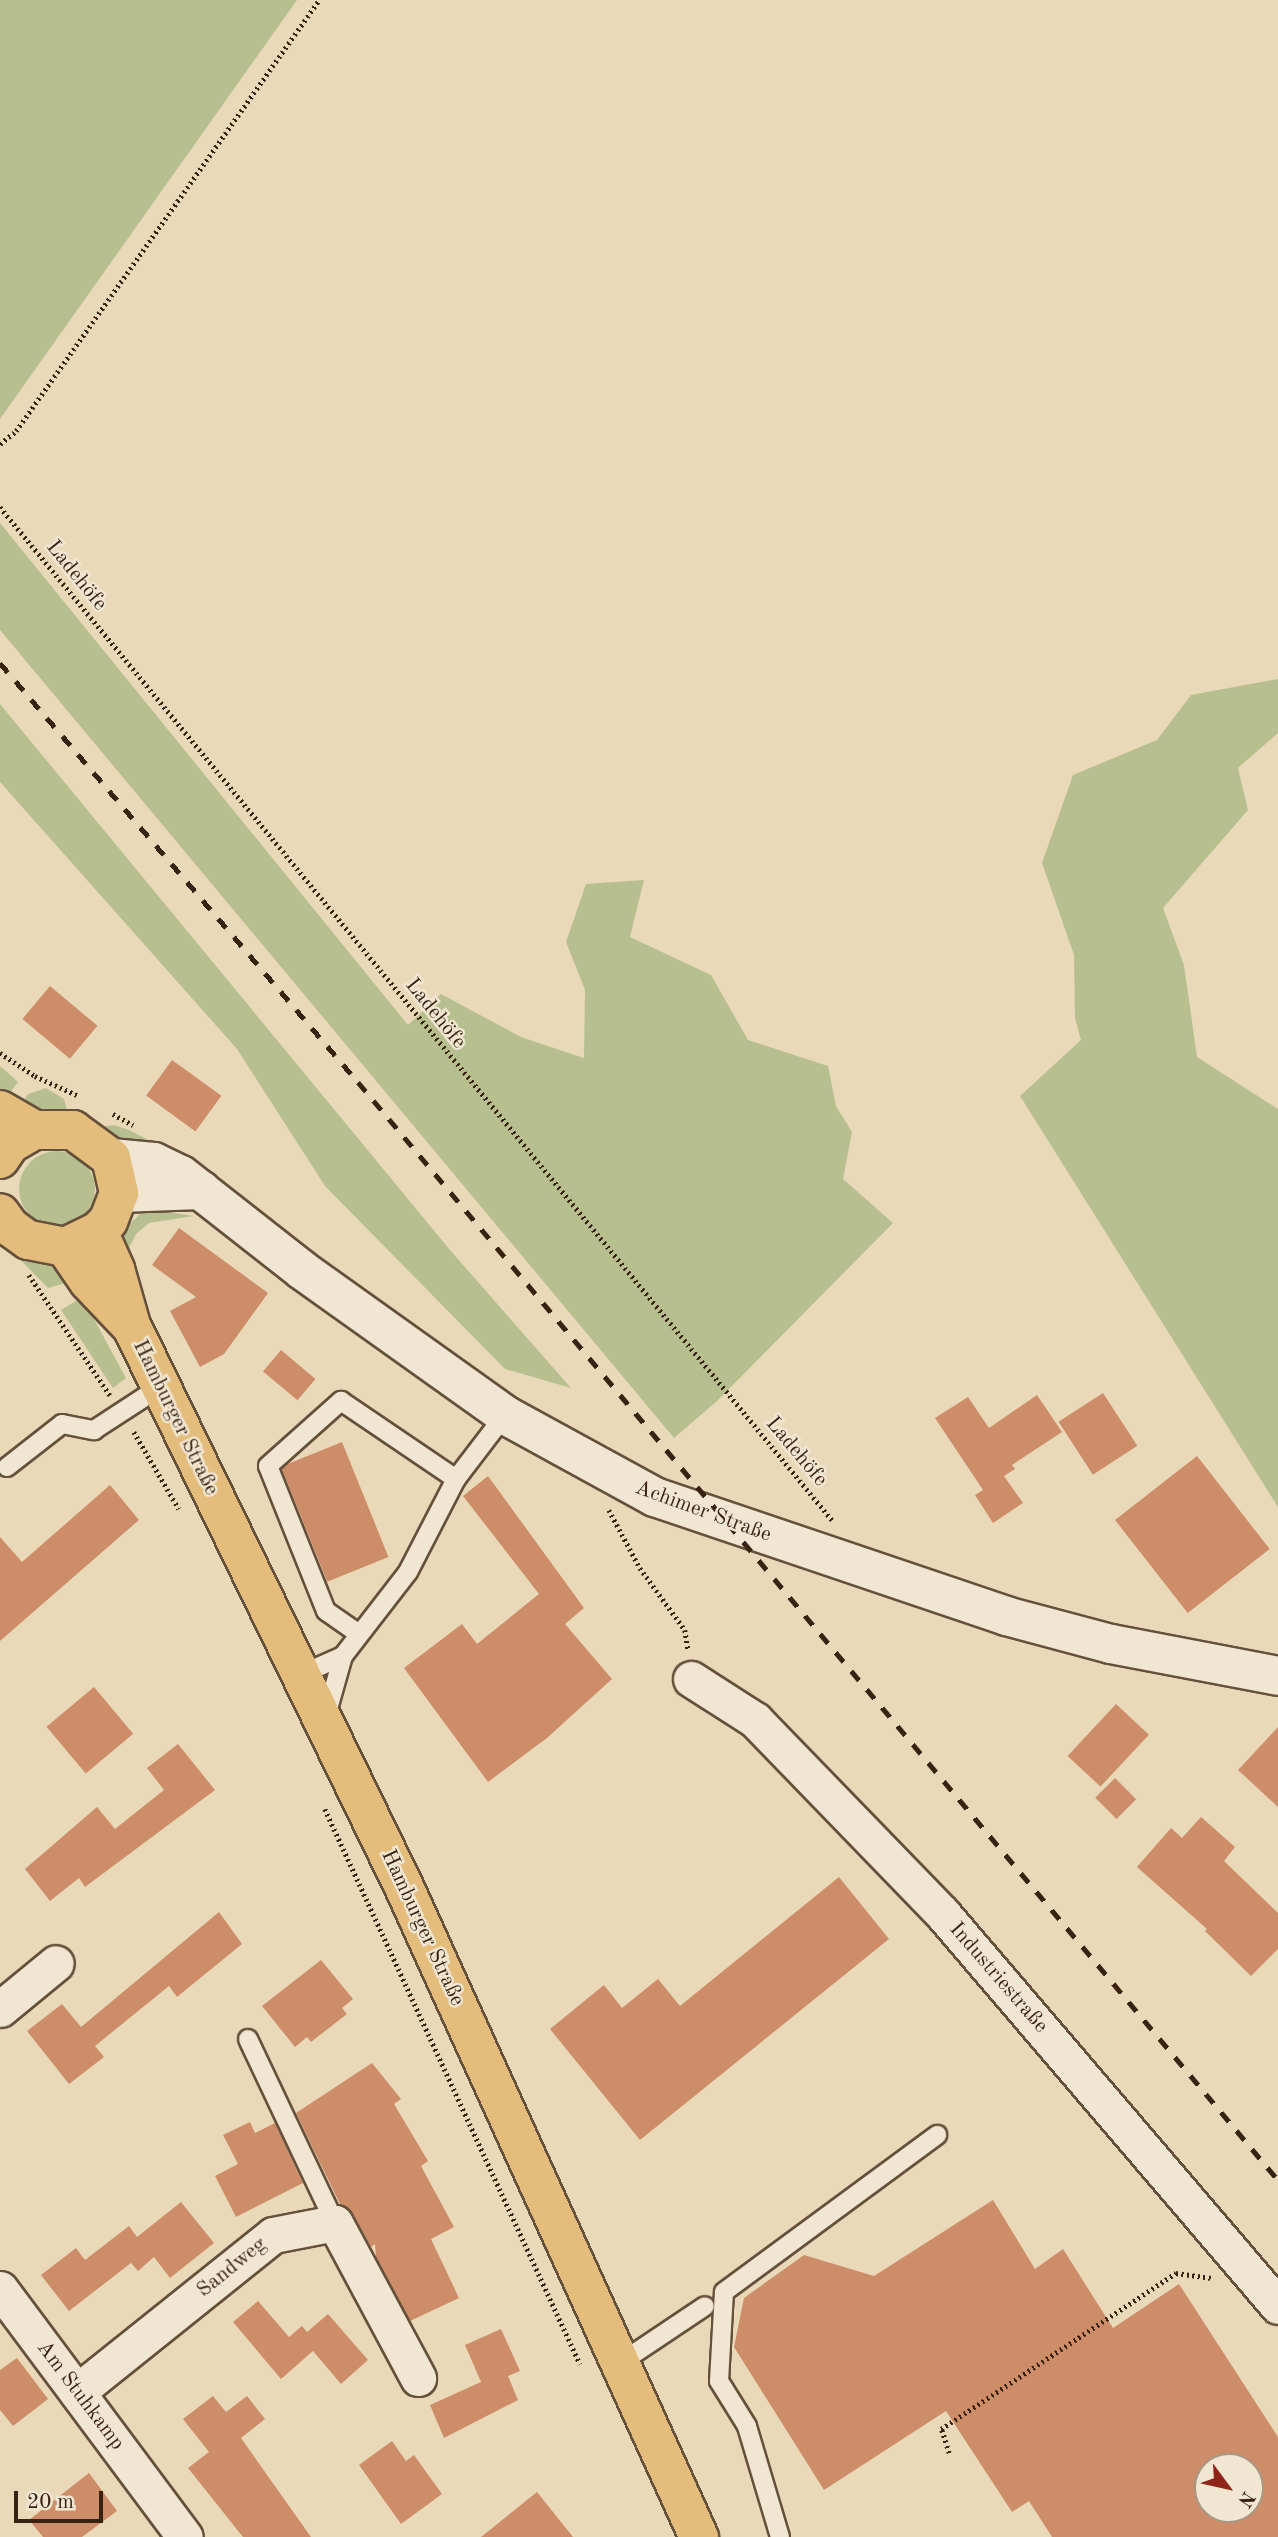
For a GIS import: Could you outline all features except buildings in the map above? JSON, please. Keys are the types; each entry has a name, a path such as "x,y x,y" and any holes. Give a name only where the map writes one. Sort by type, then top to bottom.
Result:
{"main road":[{"path":"0,1110 34,1130"},
{"path":"0,1156 10,1144 34,1130 73,1130 115,1175 108,1221 82,1239 28,1240 10,1227 0,1213"},
{"name":"Achimer Straße","path":"115,1175 154,1162 201,1190 302,1270 505,1415 655,1497 898,1581 1111,1644 1278,1676"},
{"name":"Hamburger Straße","path":"82,1239 116,1269 131,1325 405,1889 603,2370 699,2537"}],"street":[{"name":"Industriestraße","path":"691,1679 755,1720 942,1913 1278,2306"},
{"path":"0,2009 57,1963"},
{"path":"335,2223 418,2378"},
{"name":"Sandweg","path":"77,2392 273,2235 335,2223"},
{"name":"Am Stuhkamp","path":"0,2289 77,2392 173,2533"}],"lane":[{"path":"7,1466 62,1423 94,1430 160,1387"},
{"path":"359,1634 326,1611 268,1466 341,1401 456,1479"},
{"path":"324,1724 343,1656 408,1572 456,1479 505,1415"},
{"path":"300,1675 343,1656"},
{"path":"248,2039 335,2223"},
{"path":"780,2537 747,2426 719,2381 724,2292 937,2135"},
{"path":"603,2370 705,2306"}],"path":[{"path":"0,444 16,431 318,0"},
{"name":"Ladehöfe","path":"0,507 839,1529"},
{"path":"0,1053 35,1076 82,1098"},
{"path":"103,1109 137,1127"},
{"path":"21,1265 121,1411 182,1514"},
{"path":"611,1497 609,1510 640,1568 685,1630 691,1679"},
{"path":"321,1800 603,2370"},
{"path":"949,2453 941,2429 1176,2273 1221,2279 1242,2264"}],"green space":[{"path":"0,0 297,0 0,419"},
{"path":"0,523 408,1025 441,994 521,1037 584,1058 585,990 566,942 586,884 644,880 630,937 711,975 748,1040 828,1066 836,1106 852,1132 843,1179 893,1223 717,1401 674,1438 0,630"},
{"path":"1278,679 1278,733 1238,768 1248,810 1163,908 1184,965 1197,1057 1278,1109 1278,1507 1020,1096 1081,1040 1075,1018 1074,955 1042,863 1073,775 1157,740 1191,695"},
{"path":"0,704 450,1250 571,1388 505,1369 325,1186 237,1049 0,782"},
{"path":"0,1066 18,1082 5,1099 0,1094"},
{"path":"46,1088 64,1099 69,1117 45,1117 23,1102 28,1094"},
{"path":"114,1125 172,1152 126,1145 94,1128"},
{"path":"57,1151 72,1154 84,1162 92,1174 95,1189 92,1204 84,1216 72,1224 57,1227 42,1224 30,1216 22,1204 19,1189 22,1174 30,1162 42,1154"},
{"path":"155,1210 194,1216 149,1223 136,1234 127,1252 121,1247 128,1226 140,1214"},
{"path":"0,1239 55,1266 72,1281 48,1288"},
{"path":"82,1297 126,1378 113,1388 61,1310"}],"railway":[{"path":"0,663 358,1082 1278,2180"}]}
